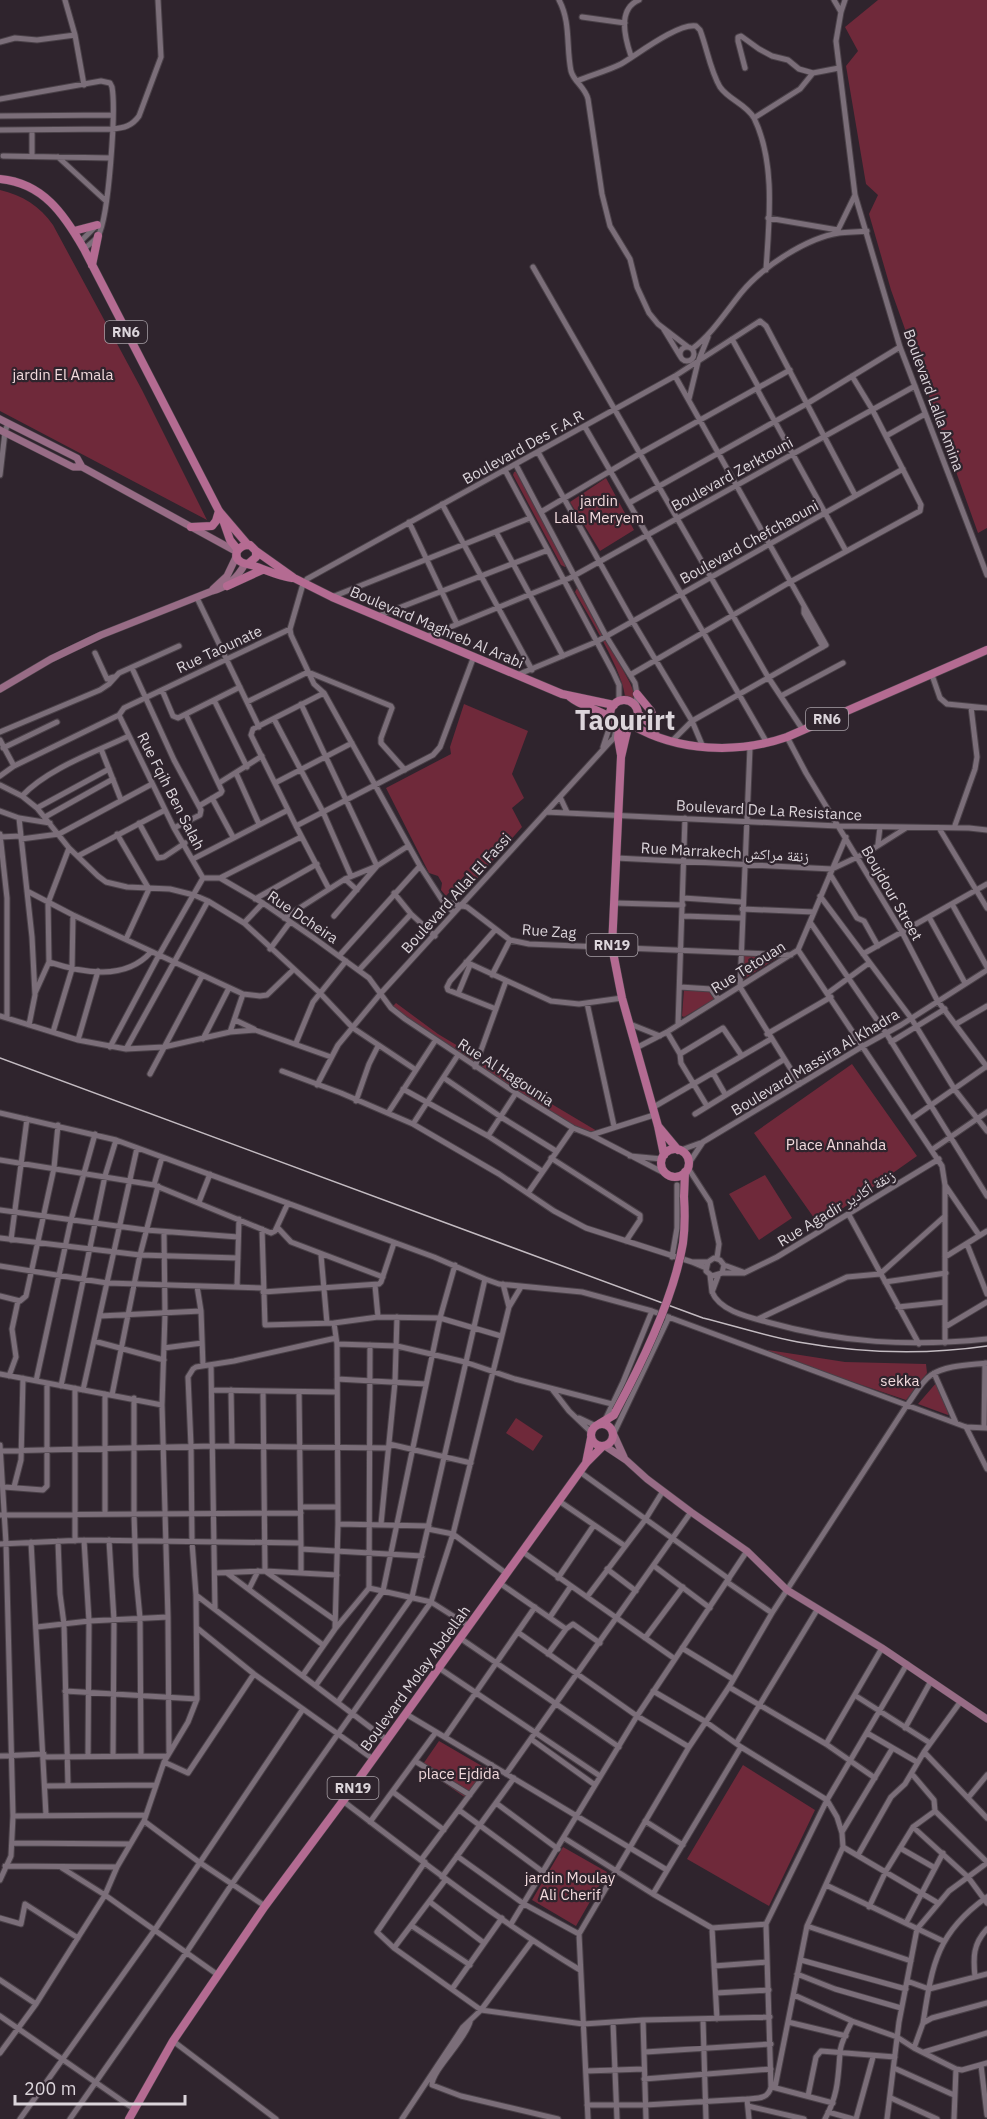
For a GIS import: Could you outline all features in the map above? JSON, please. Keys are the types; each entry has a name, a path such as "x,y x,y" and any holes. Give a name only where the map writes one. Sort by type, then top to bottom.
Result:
{"main road":[{"name":"RN6","path":"0,179 27,185 43,195 57,207 74,231 220,513 239,561 247,564"},
{"path":"74,231 97,225"},
{"path":"92,266 98,236"},
{"name":"RN6","path":"220,513 256,551"},
{"path":"191,527 212,526 220,513"},
{"path":"237,552 242,546 248,545"},
{"path":"247,564 254,560 256,551"},
{"name":"Boulevard Maghreb Al Arabi","path":"256,551 303,584 570,697 620,724 647,733 658,732"},
{"name":"Boulevard Maghreb Al Arabi","path":"247,564 275,575 294,578"},
{"path":"227,586 262,570"},
{"name":"Boulevard Maghreb Al Arabi","path":"637,710 658,732 672,741 703,747 750,747 787,737 987,650"},
{"path":"637,694 651,711 658,732"},
{"name":"Boulevard Maghreb Al Arabi","path":"570,697 616,703"},
{"name":"RN6","path":"616,703 625,700 631,702 637,710"},
{"path":"616,703 611,709 620,724 637,710"},
{"name":"RN19","path":"620,724 618,738 621,757 612,947 622,998 658,1126 663,1157 662,1168 684,1195"},
{"name":"RN19","path":"658,1126 686,1155 687,1168"},
{"path":"663,1157 672,1150 679,1150"},
{"path":"670,1176 681,1175 687,1168"},
{"path":"603,1447 594,1443 596,1427 614,1410 631,1384 676,1274 685,1228 684,1195 687,1168"},
{"path":"613,1432 614,1410"},
{"path":"596,1427 607,1425 613,1432"},
{"name":"Boulevard Molay Abdellah","path":"586,1463 596,1427"},
{"name":"RN19","path":"603,1447 611,1442 613,1432"},
{"name":"Boulevard Molay Abdellah","path":"129,2119 173,2041 266,1906 501,1584 586,1463 603,1447"}],"street":[{"path":"65,0 75,35 84,85"},
{"path":"0,130 128,127 136,120 160,57 158,0"},
{"path":"559,0 564,13 571,70 583,86 588,99 602,194 610,226 630,259 644,304 652,318 690,348 693,356 691,363 683,360 662,327"},
{"path":"631,56 626,39 626,12 628,5 639,0"},
{"path":"834,0 841,12"},
{"name":"Boulevard Lalla Amina","path":"845,0 836,34 855,195 900,347 987,575"},
{"path":"582,17 625,23"},
{"path":"577,81 621,63 686,27 696,26 703,36 720,86 754,118 765,155 768,173 766,270"},
{"path":"0,42 15,38 37,40 75,35"},
{"path":"745,68 738,41 738,37 741,36 759,49 772,56 788,60 799,69 813,73 839,68"},
{"path":"754,118 800,89 813,73"},
{"path":"0,99 101,81 110,83 113,91 112,129 106,201 98,236 82,246"},
{"path":"0,116 112,115"},
{"path":"32,130 32,156"},
{"path":"3,156 111,158"},
{"path":"58,158 106,201"},
{"path":"680,356 681,350 690,348 708,335 742,292 766,270 792,252 838,231 855,195"},
{"path":"82,246 103,215"},
{"path":"768,218 838,231 867,231"},
{"path":"533,267 768,677 803,730"},
{"name":"Boulevard Des F.A.R","path":"303,584 316,573 675,376 691,363 698,362 760,321 763,322 790,370"},
{"path":"689,399 698,362 708,335"},
{"path":"732,339 846,551"},
{"path":"629,502 808,403 900,347"},
{"path":"541,512 639,454 790,370 855,495"},
{"path":"672,741 692,721 823,647 804,613 804,606 675,376"},
{"path":"630,675 790,582 920,511 921,505 903,469 852,376"},
{"name":"Boulevard Zerktouni","path":"426,637 575,576 915,386"},
{"path":"886,436 925,414"},
{"path":"0,419 77,459 82,467"},
{"path":"0,475 2,431 8,423"},
{"path":"585,427 767,743"},
{"path":"2,431 73,467 82,467 237,552 227,576 212,591"},
{"path":"538,452 633,622 692,721 703,747"},
{"path":"516,465 606,636 630,675 637,694 637,710"},
{"name":"Boulevard Chefchaouni","path":"517,675 596,642 903,469"},
{"path":"505,470 618,681 616,703"},
{"path":"442,504 532,670"},
{"path":"332,597 530,518"},
{"path":"410,522 457,624"},
{"path":"496,532 563,656"},
{"path":"378,616 548,550"},
{"path":"0,689 51,659 101,635 227,586 247,564"},
{"path":"303,584 290,629 293,640 314,684 324,693 408,846 441,900 454,913"},
{"path":"197,598 260,726"},
{"name":"Rue Taounate","path":"0,776 14,765 119,715 124,708 290,629"},
{"path":"95,653 107,679 179,646"},
{"path":"296,826 434,755 474,656"},
{"path":"781,696 843,663"},
{"path":"132,668 174,760 199,806 200,815 174,828"},
{"path":"247,702 308,672 392,707 381,743 405,770"},
{"path":"932,675 940,698 947,704 987,708"},
{"path":"0,732 99,690 109,684 115,676"},
{"path":"162,690 173,716 178,718 240,687"},
{"path":"324,693 253,729 251,735 329,889"},
{"path":"214,700 247,767"},
{"path":"302,705 377,866"},
{"path":"954,828 975,769 976,745 971,707"},
{"name":"Rue Fqih Ben Salah","path":"119,715 174,828 203,878"},
{"path":"186,715 219,783 221,793 199,806"},
{"path":"274,719 322,812 351,876"},
{"path":"3,748 57,722"},
{"name":"Boulevard Allal El Fassi","path":"317,1085 331,1057 381,993 603,749 620,724"},
{"path":"22,796 33,785 48,776 129,736"},
{"name":"Boujdour Street","path":"787,737 902,932 937,1000 987,1066"},
{"path":"0,740 14,765"},
{"path":"275,783 352,743"},
{"path":"750,747 741,918 740,987 783,1060 800,1084"},
{"path":"101,749 121,800"},
{"path":"219,783 262,756"},
{"path":"37,808 109,769"},
{"path":"236,773 259,824"},
{"path":"45,817 113,779"},
{"path":"0,784 22,796 37,808 69,848 106,882 127,887 170,889 194,895 244,922 270,949 320,992 353,1028 416,1070"},
{"path":"7,1018 7,916 0,835 21,838 59,834 152,784"},
{"path":"560,797 567,812"},
{"path":"212,798 233,837"},
{"path":"78,856 165,810"},
{"path":"193,859 288,810"},
{"path":"0,811 19,818 50,823"},
{"name":"Boulevard De La Resistance","path":"546,812 838,826 987,829"},
{"path":"19,818 32,937 35,995"},
{"path":"678,1025 685,818"},
{"path":"139,823 158,858 164,857 184,843"},
{"path":"878,844 880,827"},
{"path":"878,945 864,921 857,918 831,871 858,858 906,827"},
{"path":"939,828 987,908"},
{"path":"117,834 149,889"},
{"path":"110,1047 203,878 220,878 301,837"},
{"name":"Rue Tetouan","path":"636,1048 667,1032 798,950 846,837"},
{"path":"284,918 345,879 377,866 408,846"},
{"path":"29,1025 35,995 48,962 48,903 69,848"},
{"name":"Rue Marrakech زنقة مراكش","path":"616,858 831,871"},
{"path":"255,899 317,864"},
{"path":"334,916 377,866"},
{"path":"339,956 420,866"},
{"name":"Rue Dcheira","path":"220,878 263,903 359,970 381,993"},
{"path":"345,879 357,890"},
{"path":"863,954 987,884"},
{"path":"126,939 149,889"},
{"path":"27,891 73,915 243,994 267,995 294,969"},
{"path":"394,893 411,914 435,936"},
{"path":"820,896 910,1018 955,1090 987,1131"},
{"name":"Rue Zag","path":"441,900 460,905 478,914 510,940 529,944 791,955"},
{"path":"126,1049 208,901"},
{"path":"615,903 742,902"},
{"path":"244,922 263,903"},
{"path":"952,904 987,969"},
{"path":"0,906 7,916"},
{"path":"742,909 814,912"},
{"path":"359,970 411,914"},
{"path":"52,1032 72,969 73,915"},
{"path":"683,916 741,918"},
{"path":"929,917 965,983"},
{"path":"270,949 290,922"},
{"path":"810,922 886,1033 987,1196"},
{"path":"495,930 447,984 448,990 496,1009"},
{"path":"492,975 510,940"},
{"path":"798,950 933,1149 942,1166 945,1185 945,1343"},
{"path":"48,962 72,969 124,970 136,966 151,952"},
{"path":"297,1043 313,1002 346,961"},
{"path":"468,963 551,1000 569,1004 622,998"},
{"path":"458,994 468,963"},
{"path":"591,1135 653,1112 694,1084 742,1056 830,995 848,977 869,963"},
{"name":"Boulevard Massira Al Khadra","path":"704,1142 886,1033 987,969"},
{"path":"78,1040 98,971"},
{"path":"150,1074 202,976"},
{"path":"476,1067 506,981"},
{"path":"680,987 711,989 718,999"},
{"path":"203,1039 229,988"},
{"name":"Rue Al Hagounia","path":"381,993 396,1013 516,1094 573,1128 670,1176"},
{"path":"230,1032 243,994"},
{"path":"587,1003 614,1126"},
{"path":"956,1024 987,1006"},
{"path":"891,1042 945,1009"},
{"path":"0,1016 78,1040 126,1049 164,1047 230,1032 255,1030"},
{"path":"235,1020 255,1030 297,1043 331,1057"},
{"path":"630,1024 660,1036"},
{"path":"680,1054 723,1028 742,1056"},
{"path":"667,1032 680,1054 681,1063 707,1106"},
{"path":"388,1113 435,1041"},
{"path":"356,1101 378,1046"},
{"path":"413,1124 458,1055"},
{"path":"695,1114 783,1060"},
{"path":"911,1119 987,1066"},
{"path":"282,1071 413,1124 574,1222 672,1257 707,1265 717,1258"},
{"path":"713,1073 725,1094"},
{"path":"444,1078 556,1151"},
{"path":"403,1089 488,1136 542,1171"},
{"path":"488,1136 516,1094"},
{"path":"933,1149 987,1112"},
{"path":"0,1118 0,1113 116,1140 455,1265 485,1279 521,1287 582,1292 652,1311 669,1317 907,1405 956,1423 966,1427 986,1428 986,1363 934,1373 907,1405 772,1613 734,1679 689,1747 579,1934 588,2119"},
{"path":"11,1240 27,1119"},
{"path":"0,1296 18,1301 24,1299 39,1243 54,1168 58,1125"},
{"path":"528,1193 573,1128"},
{"path":"36,1381 82,1173 94,1134"},
{"path":"61,1386 105,1176 116,1140"},
{"path":"679,1150 704,1142"},
{"path":"704,1142 687,1168 709,1198 718,1244 717,1258 724,1265 744,1273"},
{"path":"83,1390 137,1148"},
{"path":"628,1156 663,1157"},
{"path":"112,1395 162,1157"},
{"path":"552,1158 640,1215 640,1220 626,1241"},
{"name":"Rue Agadir زنقة أكادير","path":"744,1273 777,1257 849,1215 939,1159"},
{"path":"0,1160 156,1186 274,1233 288,1203"},
{"path":"199,1202 210,1174"},
{"path":"980,1186 987,1181"},
{"path":"672,1257 677,1228 677,1185"},
{"path":"945,1185 979,1235"},
{"path":"0,1210 119,1227 238,1237"},
{"path":"849,1215 919,1344"},
{"path":"758,1319 847,1277 880,1274 945,1216"},
{"path":"237,1287 239,1219"},
{"path":"278,1227 291,1242 383,1277"},
{"path":"262,1229 265,1325 334,1323 378,1317 440,1318 501,1336"},
{"path":"945,1257 987,1231"},
{"path":"164,1232 165,1314 162,1405 168,1617 167,1757"},
{"path":"0,1238 113,1253 238,1258"},
{"path":"0,1266 107,1283 135,1285 237,1287 263,1290 324,1288 380,1283 394,1243"},
{"path":"967,1244 987,1294"},
{"path":"321,1254 327,1323"},
{"path":"316,1685 382,1591 440,1318 455,1265"},
{"path":"707,1265 714,1298 724,1306 758,1319 825,1337 919,1344 987,1339"},
{"path":"712,1292 724,1265"},
{"path":"710,1275 744,1273"},
{"path":"885,1282 945,1273"},
{"path":"338,1702 412,1597 485,1279"},
{"path":"504,1284 508,1307"},
{"path":"375,1285 378,1317"},
{"path":"197,1286 201,1311 203,1366"},
{"path":"70,2119 431,1602 453,1534 508,1307 521,1287"},
{"path":"9,1376 16,1357 12,1329 18,1301"},
{"path":"898,1307 945,1302"},
{"path":"945,1327 987,1302"},
{"path":"100,1316 201,1311"},
{"path":"1,2048 19,2029 36,2004 105,1895 117,1867 145,1818 167,1757 188,1722 197,1699 196,1595 192,1542 188,1377 193,1369 336,1341 370,1346 397,1346 493,1370 614,1410 652,1311"},
{"path":"381,1524 395,1382 397,1317"},
{"path":"626,1460 613,1432 669,1317"},
{"path":"334,1323 338,1507 335,1629"},
{"path":"94,1341 164,1360"},
{"path":"164,1348 202,1343"},
{"path":"303,1675 335,1629 369,1588 370,1346"},
{"path":"211,1366 215,1609"},
{"path":"934,1373 956,1423"},
{"path":"0,1374 162,1405"},
{"path":"14,1487 22,1450 23,1378"},
{"path":"337,1379 426,1384"},
{"path":"4,1487 44,1490 47,1484 47,1384"},
{"path":"75,1388 75,1541"},
{"path":"552,1389 575,1416 596,1427"},
{"path":"212,1390 337,1392"},
{"path":"231,1390 232,1446"},
{"path":"263,1392 265,1571"},
{"path":"299,1392 301,1573"},
{"path":"105,1394 105,1514"},
{"path":"134,1398 134,1514 140,1618 141,1756"},
{"path":"966,1427 987,1469"},
{"path":"0,1445 4,1487 3,1544 13,1816 11,1856 0,1880"},
{"path":"0,1451 163,1446 389,1446 471,1463"},
{"path":"603,1447 626,1460 663,1491 747,1551 787,1590 907,1664 987,1719"},
{"path":"580,1472 772,1613"},
{"path":"586,1597 645,1520 663,1491"},
{"path":"559,1501 625,1546"},
{"path":"3,1515 264,1514 338,1507"},
{"path":"506,1773 691,1512"},
{"path":"338,1524 396,1525 429,1528 453,1534 507,1574"},
{"path":"558,1578 594,1526"},
{"path":"3,1544 84,1540 264,1543 338,1551 422,1556"},
{"path":"84,1540 89,1621 88,1756"},
{"path":"109,1540 114,1620 113,1756"},
{"path":"58,1541 60,1594 64,1624 68,1786"},
{"path":"31,1542 46,1815"},
{"path":"511,1924 637,1716 747,1551"},
{"path":"523,1552 675,1659"},
{"path":"654,1566 710,1608"},
{"path":"608,1569 636,1591"},
{"path":"249,1589 258,1571"},
{"path":"265,1571 335,1620"},
{"path":"215,1573 265,1571 337,1575"},
{"path":"227,1573 323,1645"},
{"path":"501,1584 566,1629"},
{"path":"550,1617 571,1586"},
{"path":"645,1638 683,1587"},
{"path":"369,1588 431,1602 469,1626"},
{"path":"196,1595 387,1740"},
{"path":"444,1737 536,1607"},
{"path":"653,1894 683,1845 759,1705 818,1610"},
{"path":"37,1627 89,1621 168,1617"},
{"path":"548,1654 566,1629 573,1624 600,1643"},
{"path":"196,1628 254,1674 373,1759"},
{"path":"519,1633 637,1716 689,1747"},
{"path":"460,1638 619,1747"},
{"path":"682,1648 734,1679"},
{"path":"826,1744 882,1648"},
{"path":"773,2087 766,1924 826,1800 907,1664"},
{"path":"439,1668 600,1776"},
{"path":"0,1756 167,1757 188,1773 254,1674"},
{"path":"905,1728 931,1681"},
{"path":"729,1687 826,1744 875,1778"},
{"path":"65,1691 197,1699"},
{"path":"587,2105 645,2105 747,2099 764,2097 768,2093 773,2087 807,1926 843,1847 842,1833 834,1809 826,1800 706,1722 653,1692"},
{"path":"856,1695 930,1743"},
{"path":"858,1855 891,1797 905,1785 917,1762 961,1701"},
{"path":"20,2119 154,1931 303,1709"},
{"path":"406,1714 667,1870"},
{"path":"370,1822 436,1732"},
{"path":"867,1732 917,1762"},
{"path":"531,1739 595,1785"},
{"path":"842,1833 892,1749"},
{"path":"924,1752 987,1818"},
{"path":"564,1763 568,1756"},
{"path":"415,1761 470,1795"},
{"path":"492,1765 423,1861 378,1929 379,1935 481,2010 583,2024 770,2017"},
{"path":"887,2119 901,2008 917,1929 938,1903 987,1863 935,1811 934,1800 912,1774"},
{"path":"968,1798 987,1775"},
{"path":"394,1948 430,1902 457,1856 514,1778"},
{"path":"45,1786 156,1785"},
{"path":"393,1792 444,1830"},
{"path":"344,1801 444,1878 532,1941 580,1970"},
{"path":"496,1803 558,1849"},
{"path":"459,1810 543,1872"},
{"path":"869,1907 886,1871 914,1827 935,1811"},
{"path":"13,1816 145,1818 199,1862 266,1906"},
{"path":"645,1821 683,1845"},
{"path":"914,1827 968,1877 986,1900 966,1914 943,1941 936,1956 923,2023 914,2048"},
{"path":"564,1838 712,1928 766,1924"},
{"path":"12,1843 130,1844"},
{"path":"843,1847 938,1903"},
{"path":"900,1848 935,1868"},
{"path":"906,1923 943,1853"},
{"path":"457,1856 524,1904 579,1934"},
{"path":"5,1866 117,1867"},
{"path":"63,1868 218,1975"},
{"path":"826,1885 943,1941"},
{"path":"430,1902 484,1943"},
{"path":"0,1918 21,1924 25,1904 78,1938"},
{"path":"452,1989 502,1918"},
{"path":"412,1926 470,1965"},
{"path":"807,1926 911,1961"},
{"path":"712,1928 717,2019"},
{"path":"975,1977 974,1958 977,1943 987,1929"},
{"path":"402,2119 463,2027 481,2010 532,1941"},
{"path":"801,1960 906,1989"},
{"path":"714,1966 767,1962"},
{"path":"797,1974 835,1989 901,2008"},
{"path":"907,1981 929,1989 987,1974"},
{"path":"0,1980 36,2004"},
{"path":"716,1993 769,1990"},
{"path":"794,1995 852,2021 897,2037 956,2069 962,2070 984,2064 987,2115"},
{"path":"923,2023 932,2018 987,2003"},
{"path":"0,2016 134,2109"},
{"path":"703,2019 706,2119"},
{"path":"643,2020 646,2119"},
{"path":"825,2119 838,2085 840,2053 852,2021"},
{"path":"470,2022 458,2046 434,2077 432,2085 461,2096 558,2119"},
{"path":"613,2022 617,2119"},
{"path":"788,2022 846,2036"},
{"path":"924,2052 987,2033"},
{"path":"173,2041 276,2119"},
{"path":"645,2052 771,2044"},
{"path":"808,2096 818,2053 821,2051 895,2057"},
{"path":"828,2112 855,2119 873,2057"},
{"path":"894,2068 954,2095"},
{"path":"586,2071 644,2069"},
{"path":"644,2079 771,2069"},
{"path":"954,2119 956,2069"},
{"path":"773,2087 833,2103"},
{"path":"891,2098 937,2119"},
{"path":"747,2099 749,2119"},
{"path":"748,2106 804,2119"}],"green space":[{"path":"878,0 987,0 987,528 978,533 891,290 869,214 878,195 866,184 846,66 858,51 845,27"},
{"name":"jardin El Amala","path":"0,190 30,202 53,225 142,390 207,520 0,411"},
{"path":"518,471 567,565 565,567 561,565 513,475"},
{"name":"jardin Lalla Meryem","path":"606,478 634,530 600,551 570,502"},
{"path":"577,588 630,683 636,697 635,704 625,702 624,691 614,662 575,592"},
{"path":"464,704 528,731 512,774 524,798 512,808 522,827 474,882 465,875 446,896 441,890 442,883 438,876 429,873 386,788 451,754 450,747"},
{"path":"744,955 776,956 777,958 744,979"},
{"path":"684,989 710,989 715,999 684,1017 682,1016"},
{"path":"396,1003 438,1034 478,1058 475,1062 438,1041 391,1008"},
{"path":"483,1063 602,1134 591,1137 481,1070"},
{"name":"Place Annahda","path":"852,1064 917,1156 819,1225 754,1133"},
{"path":"765,1175 792,1218 759,1240 729,1194"},
{"name":"sekka","path":"768,1350 845,1362 926,1364 927,1373 906,1400 767,1353"},
{"path":"937,1382 950,1413 948,1415 918,1404"},
{"path":"516,1418 543,1436 533,1451 506,1433"},
{"name":"place Ejdida","path":"439,1741 487,1769 466,1798 421,1767"},
{"path":"743,1765 815,1810 769,1906 687,1859"},
{"name":"jardin Moulay Ali Cherif","path":"563,1847 607,1872 576,1926 532,1900"}],"railway":[{"path":"0,1058 703,1318 786,1340 845,1349 916,1352 987,1346"}],"district":[{"name":"Taourirt","path":"625,719"}]}
